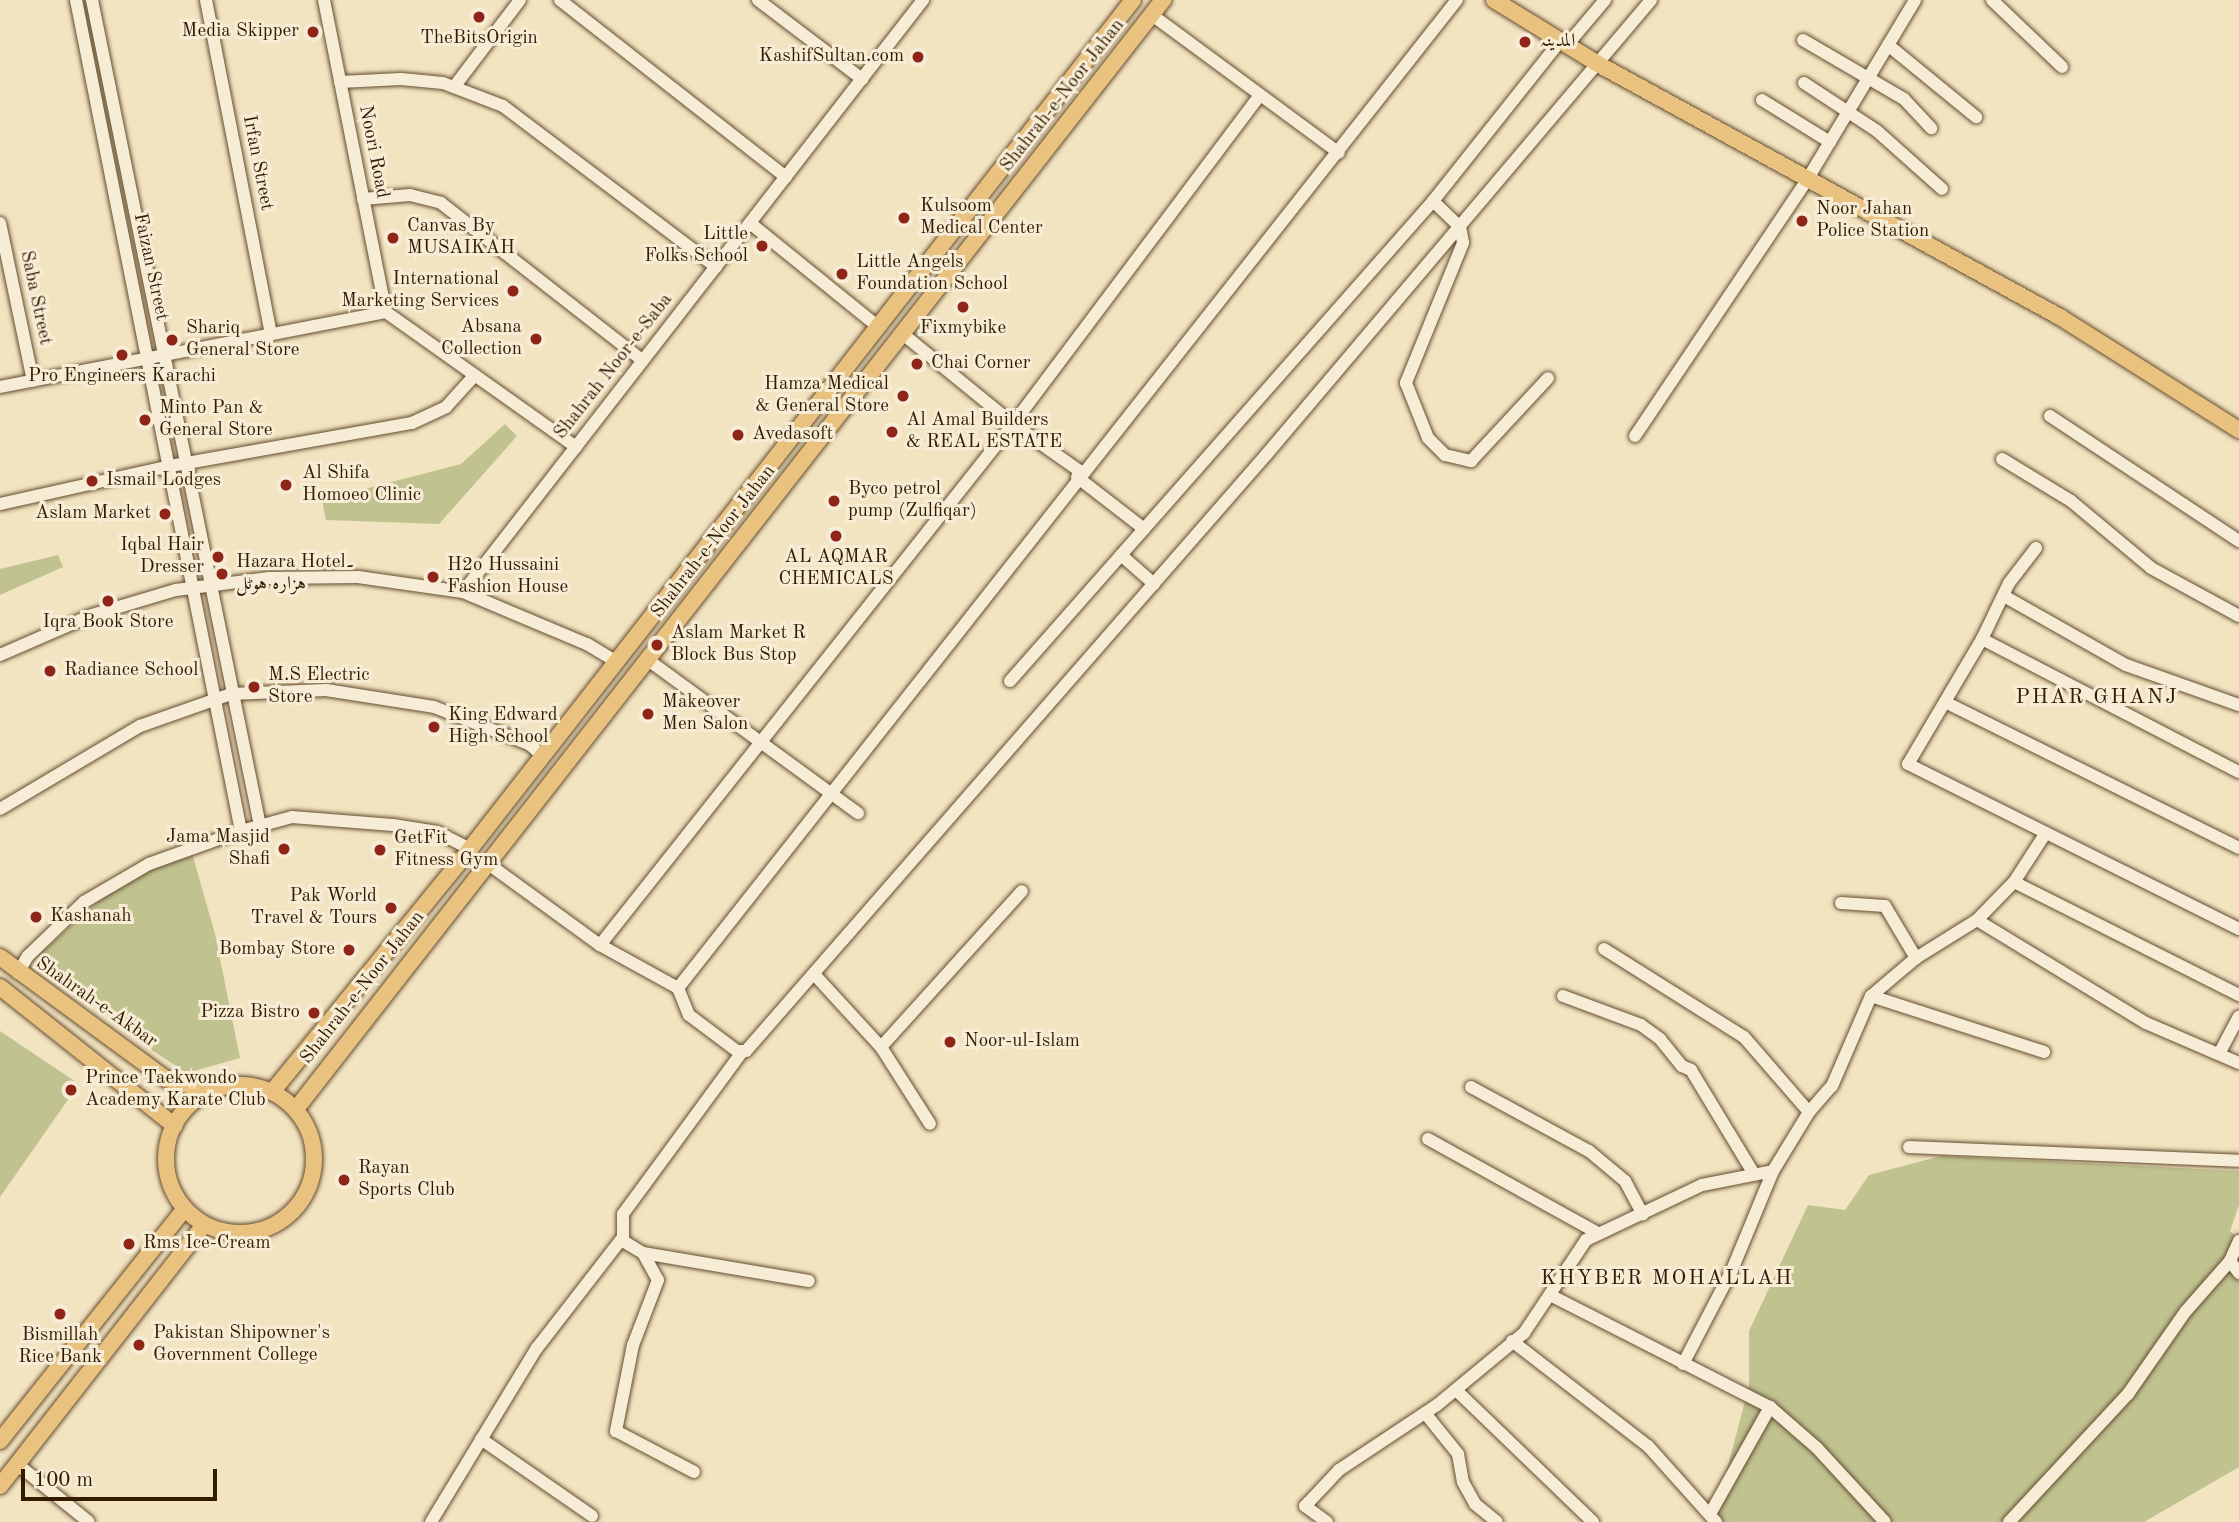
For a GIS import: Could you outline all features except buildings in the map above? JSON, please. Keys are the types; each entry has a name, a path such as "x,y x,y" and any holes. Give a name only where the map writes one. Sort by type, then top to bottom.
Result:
{"main road":[{"name":"Shahrah-e-Noor Jahan","path":"272,1093 470,849 1133,0"},
{"name":"Shahrah-e-Noor Jahan","path":"296,1110 1163,0"},
{"path":"1494,0 1517,6 1564,43 1598,64 2060,317 2239,430"},
{"path":"1018,147 1038,163"},
{"path":"657,607 678,622"},
{"name":"Shahrah-e-Akbar","path":"0,957 18,973 166,1079 210,1091"},
{"path":"1,990 175,1126"},
{"path":"234,1085 272,1093 296,1110 310,1132 314,1163 307,1191 296,1208 281,1221 243,1234 204,1225 184,1210 168,1181 165,1148 175,1126 186,1108 210,1091 234,1085"},
{"path":"0,1441 184,1210"},
{"path":"0,1486 204,1225"}],"street":[{"name":"Faizan Street","path":"75,0 150,358 241,831"},
{"name":"Faizan Street","path":"92,0 165,355 230,694 260,826"},
{"name":"Irfan Street","path":"206,0 271,334"},
{"name":"Noori Road","path":"324,0 386,312"},
{"path":"454,87 520,0"},
{"path":"560,0 786,177"},
{"path":"758,0 862,79"},
{"name":"Shahrah Noor-e-Saba","path":"463,592 922,0"},
{"path":"678,988 1079,474 1339,153 1457,0"},
{"path":"1010,681 1433,201 1564,43 1605,0"},
{"path":"808,1281 627,1247 622,1237 623,1214 742,1052 814,974 1154,584 1651,0"},
{"path":"1635,436 1807,180 1914,0"},
{"path":"1992,0 2063,67"},
{"path":"1152,15 1339,153"},
{"path":"1803,40 1869,76 1904,99 1931,128"},
{"path":"1888,45 1976,117"},
{"path":"340,82 401,79 454,87 503,106 716,267"},
{"path":"1804,83 1877,131 1942,190"},
{"path":"600,944 761,745 1013,424 1259,96"},
{"path":"1762,100 1830,142"},
{"path":"363,199 410,195 441,203 643,361"},
{"path":"1433,201 1460,227 1460,253 1406,383 1419,423 1445,455 1471,461 1548,378"},
{"name":"Saba Street","path":"0,223 33,381"},
{"path":"750,223 877,326"},
{"path":"0,387 386,312 576,447"},
{"path":"904,335 1144,529"},
{"path":"0,504 185,463 412,423 446,407 475,375"},
{"path":"2050,416 2239,541"},
{"path":"2001,459 2071,500 2151,568 2239,616"},
{"path":"2036,548 2004,596 1982,639 1908,764 2239,929"},
{"path":"1121,555 1154,584"},
{"path":"0,655 92,615 192,586 358,577 463,592 587,644 617,662"},
{"path":"2004,596 2126,665 2239,705"},
{"path":"1982,639 2239,772"},
{"path":"648,660 761,745 858,813"},
{"path":"0,810 139,726 230,694 326,690 434,707 529,744 542,756"},
{"path":"1945,702 2239,848"},
{"path":"18,973 28,956 84,902 149,864 241,831 292,817 393,825 437,832 470,849"},
{"path":"1683,1364 1732,1270 1773,1171 1808,1112 1832,1086 1871,996 1916,958 1977,920 2014,882 2045,834"},
{"path":"487,863 600,944 678,988 689,1015 742,1052"},
{"path":"2014,882 2239,995"},
{"path":"881,1047 1022,891"},
{"path":"1841,903 1885,906 1916,958"},
{"path":"1977,920 2146,1023 2220,1052 2239,1063"},
{"path":"1604,949 1744,1037 1808,1112"},
{"path":"814,974 881,1047 930,1124"},
{"path":"1563,996 1641,1025 1660,1039 1682,1066 1690,1070 1754,1174"},
{"path":"1871,996 2045,1052"},
{"path":"2220,1052 2239,1017"},
{"path":"1471,1087 1589,1151 1625,1181 1643,1215"},
{"path":"1428,1139 1596,1232"},
{"path":"1909,1147 2239,1161"},
{"path":"1327,1522 1305,1506 1339,1470 1457,1391 1512,1341 1552,1296 1577,1251 1596,1232 1643,1215 1702,1185 1773,1171"},
{"path":"431,1522 537,1348 622,1237"},
{"path":"2009,1522 2128,1394 2186,1311 2230,1261 2239,1241"},
{"path":"643,1252 658,1285 633,1345 617,1432 694,1472"},
{"path":"2230,1261 2239,1273"},
{"path":"1552,1296 1770,1407 1816,1448 1885,1522"},
{"path":"1512,1341 1648,1446 1713,1518 1770,1407"},
{"path":"1457,1391 1593,1522"},
{"path":"1425,1413 1458,1454 1463,1482 1475,1504 1497,1522"},
{"path":"481,1439 592,1516"},
{"path":"17,1464 89,1522"}],"green space":[{"path":"505,424 517,436 439,524 326,520 322,500 461,464"},
{"path":"58,555 63,567 0,595 0,569"},
{"path":"192,853 215,934 240,1058 187,1073 147,1047 37,957 102,898 145,872"},
{"path":"0,1031 79,1084 0,1197"},
{"path":"1941,1156 2239,1171 2239,1205 2230,1231 2239,1239 2239,1467 2144,1522 1724,1522 1716,1511 1749,1386 1749,1331 1808,1205 1845,1210 1869,1175"}],"place":[{"name":"TheBitsOrigin","path":"479,17"},
{"name":"Media Skipper","path":"313,32"},
{"name":"المدینہ","path":"1525,42"},
{"name":"KashifSultan.com","path":"918,57"},
{"name":"Kulsoom Medical Center","path":"904,218"},
{"name":"Noor Jahan Police Station","path":"1802,221"},
{"name":"Canvas By MUSAIKAH","path":"393,238"},
{"name":"Little Folks School","path":"762,246"},
{"name":"Little Angels Foundation School","path":"842,274"},
{"name":"International Marketing Services","path":"513,291"},
{"name":"Fixmybike","path":"963,307"},
{"name":"Absana Collection","path":"536,339"},
{"name":"Shariq General Store","path":"172,340"},
{"name":"Pro Engineers Karachi","path":"122,355"},
{"name":"Chai Corner","path":"917,364"},
{"name":"Hamza Medical & General Store","path":"903,396"},
{"name":"Minto Pan & General Store","path":"145,420"},
{"name":"Al Amal Builders & REAL ESTATE","path":"892,432"},
{"name":"Avedasoft","path":"738,435"},
{"name":"Ismail Lodges","path":"92,481"},
{"name":"Al Shifa Homoeo Clinic","path":"286,485"},
{"name":"Byco petrol pump (Zulfiqar)","path":"834,501"},
{"name":"Aslam Market","path":"165,514"},
{"name":"AL AQMAR CHEMICALS","path":"836,536"},
{"name":"Iqbal Hair Dresser","path":"218,557"},
{"name":"Hazara Hotel۔ ہزارہ ہوٹل","path":"222,574"},
{"name":"H2o Hussaini Fashion House","path":"433,577"},
{"name":"Iqra Book Store","path":"108,601"},
{"name":"Aslam Market R Block Bus Stop","path":"657,645"},
{"name":"Radiance School","path":"50,671"},
{"name":"M.S Electric Store","path":"254,687"},
{"name":"Makeover Men Salon","path":"648,714"},
{"name":"King Edward High School","path":"434,727"},
{"name":"Jama Masjid Shafi","path":"284,849"},
{"name":"GetFit Fitness Gym","path":"380,850"},
{"name":"Pak World Travel & Tours","path":"391,908"},
{"name":"Kashanah","path":"36,917"},
{"name":"Bombay Store","path":"349,950"},
{"name":"Pizza Bistro","path":"314,1013"},
{"name":"Noor-ul-Islam","path":"950,1042"},
{"name":"Prince Taekwondo Academy Karate Club","path":"71,1090"},
{"name":"Rayan Sports Club","path":"344,1180"},
{"name":"Rms Ice-Cream","path":"129,1244"},
{"name":"Bismillah Rice Bank","path":"60,1314"},
{"name":"Pakistan Shipowner's Government College","path":"139,1345"}],"district":[{"name":"PHAR GHANJ","path":"2097,698"},
{"name":"KHYBER MOHALLAH","path":"1667,1279"}]}
